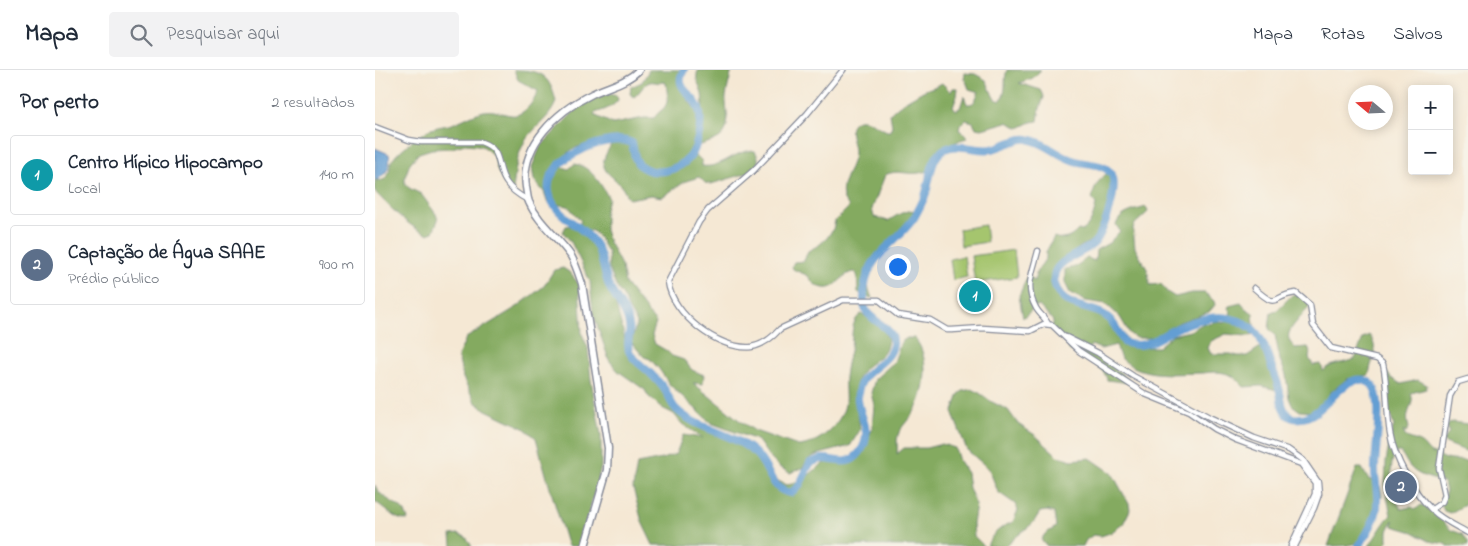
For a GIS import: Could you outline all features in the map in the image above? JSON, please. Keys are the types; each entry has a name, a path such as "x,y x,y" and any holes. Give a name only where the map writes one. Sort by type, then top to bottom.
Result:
{"main road":[{"path":"585,546 607,470 608,448 582,284 578,270 570,255 536,215 528,200 525,180 527,159 535,142 544,130 577,102 622,82 639,70"}],"street":[{"path":"843,70 807,114 754,170 708,210 699,222 668,282 669,290 677,304 703,332 726,344 751,347 762,344 781,329 843,300 873,300 884,303 898,315 930,320 947,330 982,328 1030,331 1046,324"},
{"path":"375,127 409,140 421,142 473,142 486,144 497,154 507,183 519,195 528,200"},
{"path":"1038,251 1029,280 1036,309 1046,324 1098,353 1133,376 1211,418 1254,438 1289,450 1303,460 1318,482 1319,494 1295,546"},
{"path":"1254,288 1268,300 1272,301 1295,293 1310,305 1313,325 1331,348 1377,359 1383,364 1390,435 1399,459 1414,488 1432,509 1442,518 1468,533"},
{"path":"1062,334 1079,352 1145,394 1189,412 1214,429 1236,440 1301,464"},
{"path":"1432,509 1442,502 1445,495 1445,487 1439,468 1451,396 1458,382 1468,379"},
{"path":"1291,546 1315,494 1315,484 1297,455"}],"green space":[{"path":"514,70 531,71 543,76 551,86 556,102 550,113 531,133 520,150 513,191 503,182 497,170 494,156 484,147 465,144 419,153 410,163 405,183 409,188 421,194 436,214 438,220 433,232 427,234 420,231 399,216 375,192 375,180 386,178 391,163 399,152 424,133 436,127 452,124 484,111 515,115 524,111 534,100 538,91 518,80"},
{"path":"649,70 684,70 683,82 688,100 697,109 702,111 702,95 697,78 698,70 732,70 726,97 726,129 719,138 690,149 702,161 702,166 716,165 748,151 755,151 758,157 758,164 748,173 711,184 705,183 699,177 686,181 662,197 651,195 629,199 604,168 604,159 614,137 576,148 566,156 563,167 569,169 574,164 585,168 599,182 609,199 605,210 605,230 622,267 625,283 656,323 652,335 655,344 672,356 684,360 692,370 704,375 703,384 693,383 739,420 755,431 798,446 806,445 821,438 834,426 843,412 846,369 857,317 861,314 864,315 883,328 888,339 884,352 863,370 857,381 856,402 860,430 850,446 816,455 810,458 802,468 790,473 779,467 770,458 759,442 711,423 670,385 650,359 644,357 631,342 637,323 616,286 609,269 608,252 598,237 590,230 589,235 601,254 604,273 609,279 629,354 633,361 648,368 656,376 671,396 677,408 705,426 735,439 751,450 760,458 775,479 786,485 792,484 810,474 824,463 853,458 862,451 872,428 874,405 871,393 875,379 894,362 901,342 907,338 914,338 923,354 925,364 924,385 918,404 898,435 897,454 904,448 926,448 942,444 955,448 959,461 967,473 969,488 976,505 973,524 974,536 984,546 653,545 642,522 633,488 637,464 676,454 683,435 703,438 682,424 674,414 662,408 648,396 645,390 618,371 609,360 593,313 590,281 571,242 563,232 566,226 578,225 581,221 568,206 553,204 547,201 544,192 534,180 532,167 540,147 585,100 606,93 617,96 618,100 613,105 594,115 613,124 654,118 667,103 666,83 650,82 634,97 630,94 631,87 642,82"},
{"path":"1007,70 1041,70 1033,78 1019,83 1041,90 1043,94 1044,97 1038,121 1019,128 1007,122 982,129 976,128 973,122 966,120 960,125 959,130 967,138 945,150 932,171 915,173 894,172 885,175 872,209 874,217 888,221 907,211 919,211 912,221 874,259 869,270 868,283 872,298 858,292 857,275 855,272 845,276 829,288 823,288 815,284 808,276 793,269 794,262 804,261 808,251 827,238 833,229 835,221 849,207 843,198 842,192 854,152 850,132 854,122 858,120 866,121 890,131 892,126 890,114 893,111 905,101 942,83 951,92 953,88 958,88 953,106 956,110 960,108 964,96 967,104 972,103 979,92 969,89 964,79 965,73 975,74 986,80 994,98 1000,101 1005,90"},
{"path":"1108,173 1113,183 1112,195 1103,224 1095,239 1080,247 1064,261 1056,273 1056,279 1063,294 1075,305 1092,311 1115,324 1130,344 1138,347 1158,347 1172,335 1190,331 1204,323 1210,324 1215,321 1224,323 1231,312 1228,308 1229,306 1241,303 1253,313 1254,326 1260,335 1226,334 1211,341 1208,348 1211,354 1247,356 1259,348 1267,346 1279,385 1277,390 1261,386 1244,387 1232,376 1220,372 1161,374 1140,370 1122,359 1116,345 1101,349 1091,345 1089,349 1094,354 1121,373 1130,383 1107,380 1106,375 1097,367 1069,350 1068,340 1052,330 1053,321 1039,306 1035,307 1023,318 1019,296 1027,277 1030,276 1034,281 1054,237 1067,238 1088,226 1096,204 1092,199 1095,188 1099,181"},
{"path":"1146,207 1148,212 1133,228 1135,248 1147,269 1150,285 1161,284 1167,292 1175,297 1192,293 1205,293 1214,301 1215,305 1209,312 1180,322 1153,338 1136,338 1130,334 1120,317 1106,304 1086,301 1070,293 1065,283 1065,269 1075,267 1087,258 1095,261 1096,250 1109,243 1120,231 1116,225 1121,217"},
{"path":"985,225 987,242 961,246 959,229"},
{"path":"1014,250 1017,277 975,283 971,256"},
{"path":"964,256 967,277 953,280 950,259"},
{"path":"563,268 579,284 582,334 588,348 591,380 601,435 601,467 580,546 568,546 567,544 536,438 524,428 486,410 475,402 463,378 458,356 466,338 517,307 544,286 554,270"},
{"path":"1292,295 1302,295 1309,302 1309,308 1290,330 1289,340 1295,348 1308,347 1309,358 1313,365 1321,364 1323,371 1330,366 1355,359 1363,338 1369,335 1374,345 1369,375 1347,379 1331,392 1321,410 1315,412 1300,411 1292,405 1275,335 1269,329 1271,312 1277,310"},
{"path":"1385,374 1388,374 1401,384 1418,380 1427,385 1426,389 1411,393 1412,402 1407,417 1409,428 1406,432 1403,430 1405,436 1419,442 1430,452 1438,454 1445,459 1468,461 1468,500 1465,505 1450,513 1444,511 1441,504 1446,491 1444,483 1414,471 1400,452 1397,452 1391,472 1393,488 1398,503 1401,509 1411,507 1416,509 1421,505 1428,506 1451,530 1462,534 1468,542 1468,546 1448,546 1429,541 1413,532 1393,526 1393,520 1388,531 1388,541 1385,546 1369,546 1391,515 1385,487 1386,461 1394,426 1389,411"},
{"path":"972,389 1008,410 1018,424 1035,435 1058,456 1072,460 1090,458 1112,473 1129,504 1130,510 1123,524 1110,533 1101,536 1093,535 1086,540 1083,546 1047,546 1041,540 1045,534 1056,527 1054,513 1040,512 1033,523 1005,546 987,546 997,531 1013,522 1018,510 1015,504 998,492 989,469 967,450 954,417 953,411 959,394"},
{"path":"1452,422 1468,424 1468,452 1443,442 1449,432 1447,426"},
{"path":"1357,468 1362,468 1368,479 1379,483 1381,491 1381,500 1369,529 1372,530 1369,535 1359,542 1328,546"},
{"path":"375,485 382,495 402,509 408,520 394,516 375,502"},
{"path":"458,534 466,537 472,546 452,546 451,535"}],"water":[{"path":"375,148 389,154 387,169 377,180 375,179"}],"waterway":[{"path":"684,70 681,76 682,85 696,103 700,113 699,132 695,148 686,161 673,169 665,171 649,170 637,162 632,143 619,140 605,142 584,149 561,163 550,179 549,192 556,208 591,238 596,245 610,288 628,320 628,348 634,358 659,382 674,407 684,416 704,427 736,440 755,453 778,488 791,493 799,486 810,463 819,459 842,462 851,460 856,457 864,444 866,429 859,408 858,393 860,385 869,372 886,358 893,345 893,338 890,333 865,309 865,287 868,274 873,263 914,218 925,196 935,159 943,150 949,147 986,150 1027,139 1042,144 1077,162 1102,167 1110,172 1113,178 1114,187 1110,209 1097,239 1086,249 1064,261 1058,266 1055,273 1054,280 1057,290 1066,301 1106,316 1115,325 1125,343 1132,345 1149,343 1171,331 1206,318 1228,318 1246,324 1257,334 1265,348 1278,383 1282,404 1291,417 1301,418 1310,416 1352,381 1361,380 1370,383 1375,389 1378,411 1375,463 1378,502 1373,522 1359,546"}],"place":[{"name":"Centro Hípico Hipocampo","path":"975,296"},
{"name":"Captação de Água SAAE","path":"1401,487"}]}
